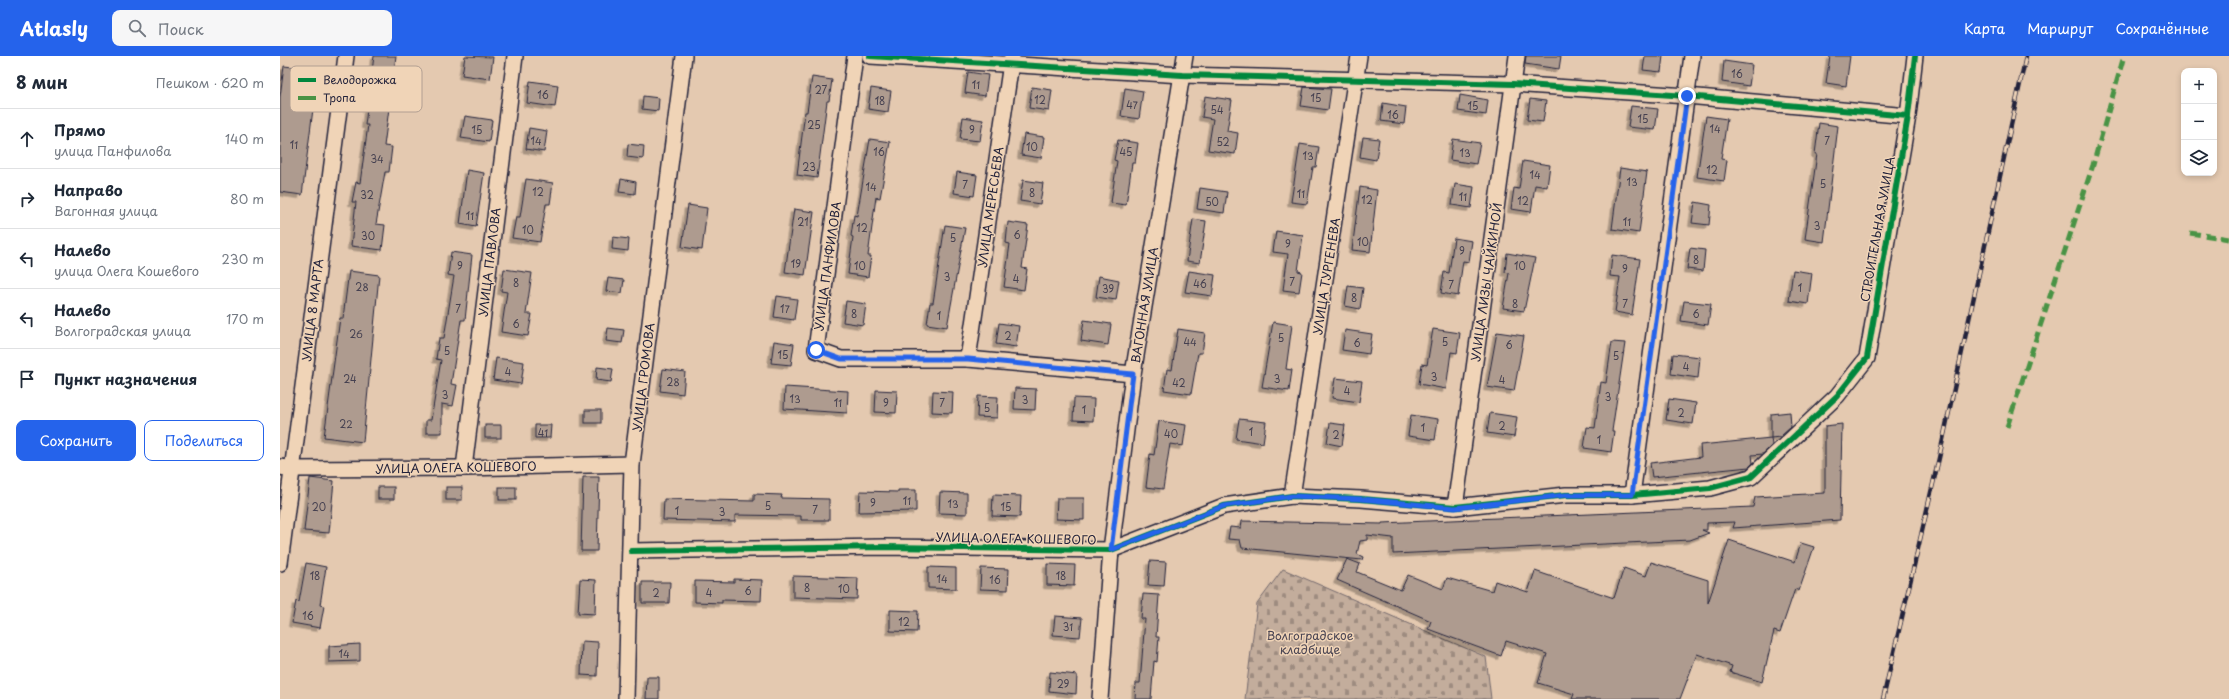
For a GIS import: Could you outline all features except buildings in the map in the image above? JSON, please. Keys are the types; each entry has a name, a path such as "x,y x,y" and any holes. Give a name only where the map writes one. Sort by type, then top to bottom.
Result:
{"street":[{"name":"УЛИЦА 8 МАРТА","path":"345,66 346,56"},
{"name":"УЛИЦА ПАВЛОВА","path":"464,468 515,56"},
{"name":"УЛИЦА ГРОМОВА","path":"626,699 631,551 632,464 684,56"},
{"name":"УЛИЦА ПАНФИЛОВА","path":"855,56 816,350 841,359 968,359 1133,374"},
{"path":"870,56 1012,60 1182,75 1356,81 1513,84 1687,96 1908,116"},
{"name":"ВАГОННАЯ УЛИЦА","path":"1100,699 1111,550 1133,374 1185,56"},
{"name":"УЛИЦА ТУРГЕНЕВА","path":"1292,496 1359,56"},
{"name":"УЛИЦА ЛИЗЫ ЧАЙКИНОЙ","path":"1455,508 1517,56"},
{"path":"1632,495 1692,56"},
{"name":"СТРОИТЕЛЬНАЯ УЛИЦА","path":"1837,396 1867,358 1908,116 1915,56"},
{"name":"УЛИЦА МЕРЕСЬЕВА","path":"968,359 1012,60"},
{"name":"УЛИЦА 8 МАРТА","path":"280,563 287,468 304,372 339,112"},
{"name":"УЛИЦА ОЛЕГА КОШЕВОГО","path":"631,551 884,547 1111,550 1224,506 1292,496 1361,499 1455,508 1566,495 1632,495 1710,488 1751,476 1837,396"},
{"name":"УЛИЦА ОЛЕГА КОШЕВОГО","path":"287,468 464,468 632,464"}],"green space":[{"name":"Волгоградское кладбище","path":"1283,569 1486,657 1491,699 1245,699 1257,604"}],"railway":[{"path":"1883,699 1939,458 2026,56"}],"marked path":[{"path":"2007,427 2093,165 2124,56"},
{"path":"2190,233 2229,239"}],"cycle path":[{"path":"870,56 1182,75 1513,84 1687,96 1908,116"},
{"path":"631,551 884,547 1111,550 1224,506 1292,496 1361,499 1455,507 1566,495 1632,495 1710,488 1751,477 1837,396 1867,358 1908,116 1915,56"}],"route":[{"path":"816,350 841,359 968,359 1133,374 1111,550 1205,512 1224,506 1292,496 1361,499 1455,508 1566,495 1632,495 1687,96"}]}
